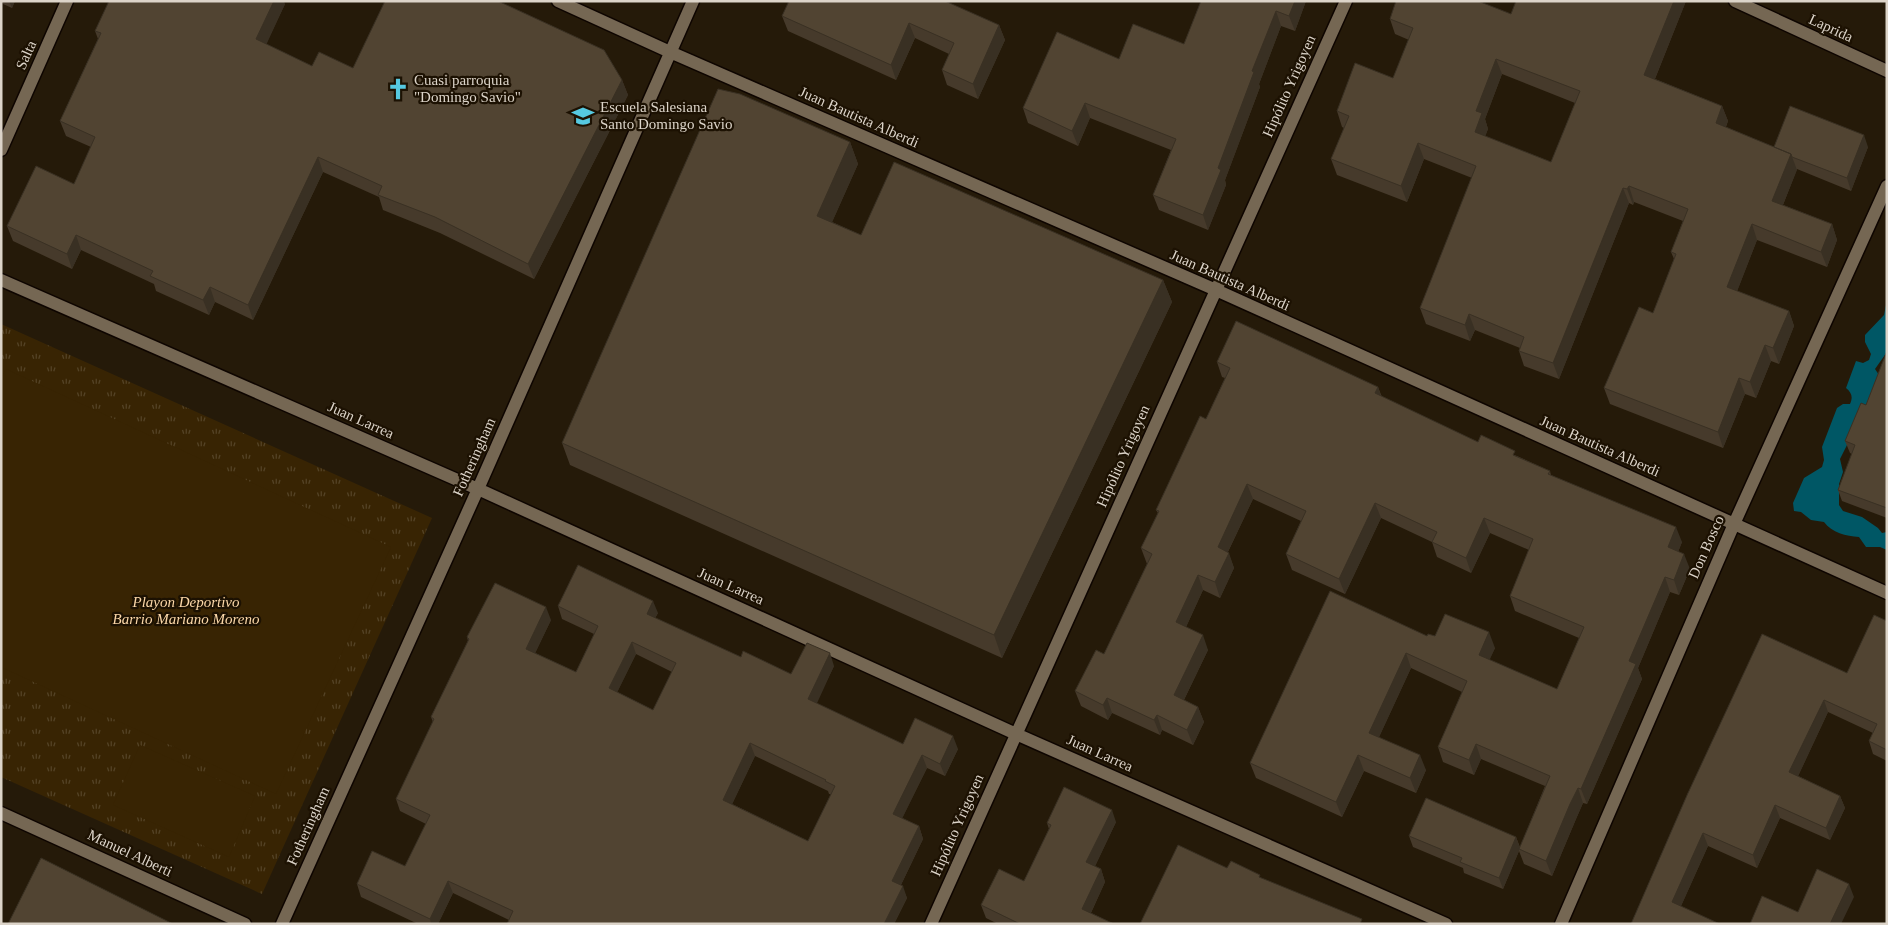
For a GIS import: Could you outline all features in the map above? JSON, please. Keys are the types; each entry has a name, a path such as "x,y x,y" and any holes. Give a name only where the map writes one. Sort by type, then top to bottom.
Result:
{"street":[{"name":"Salta","path":"1,150 68,1"},
{"name":"Juan Bautista Alberdi","path":"558,1 670,52 1216,290 1887,594"},
{"name":"Fotheringham","path":"282,924 478,489 693,1"},
{"name":"Hipólito Yrigoyen","path":"931,924 1346,1"},
{"name":"Laprida","path":"1735,1 1887,71"},
{"name":"Don Bosco","path":"1561,924 1734,524 1887,186"},
{"name":"Juan Larrea","path":"1,280 478,489 1016,734 1446,924"},
{"name":"Manuel Alberti","path":"1,813 245,924"}],"green space":[{"name":"Playon Deportivo Barrio Mariano Moreno","path":"1,324 432,518 262,894 1,777"},
{"name":"Playon Deportivo Barrio Mariano Moreno","path":"6,369 391,547 276,794 1,667 1,379"},
{"path":"140,745 255,796 229,857 113,805"}],"water":[{"path":"1887,300 1887,352 1875,369 1879,375 1879,381 1840,459 1843,472 1839,484 1839,505 1843,511 1862,517 1882,533 1887,532 1887,550 1880,547 1866,547 1859,537 1840,533 1831,529 1824,522 1811,520 1801,512 1794,511 1793,503 1804,478 1822,467 1824,460 1822,447 1837,408 1851,402 1852,397 1846,388 1856,361 1863,363 1869,360 1871,354 1865,342 1865,335 1884,315"}],"building":[{"path":"109,1 274,1 256,39 312,66 319,52 353,68 385,1 498,1 604,50 622,80 528,264 435,217 378,195 382,186 318,157 248,305 210,287 203,300 150,276 153,271 76,235 67,254 7,226 36,166 74,184 95,137 60,121 101,33 95,31"},
{"path":"789,1 945,1 999,25 973,84 942,70 954,43 909,23 891,65 782,16"},
{"path":"1201,1 1295,1 1289,16 1276,11 1252,71 1254,72 1218,168 1221,170 1203,215 1153,195 1176,139 1085,103 1072,131 1023,108 1057,32 1119,59 1133,24 1184,44"},
{"path":"1396,1 1478,1 1511,14 1516,1 1674,1 1644,75 1722,106 1716,123 1791,154 1772,201 1832,224 1821,252 1752,224 1727,287 1789,311 1773,348 1765,345 1750,382 1739,378 1718,432 1604,388 1639,307 1653,313 1676,254 1671,252 1688,209 1629,186 1627,189 1623,188 1553,363 1519,351 1524,337 1469,314 1465,325 1420,308 1476,166 1418,143 1401,186 1331,159 1349,116 1337,111 1355,63 1393,78 1413,28 1390,19","holes":["1496,59 1580,91 1551,162 1475,132 1482,113 1476,111"]},
{"path":"718,89 740,94 850,142 817,216 861,235 894,162 1163,280 994,635 562,443"},
{"path":"1790,106 1864,135 1847,178 1792,157 1791,154 1774,147"},
{"path":"1236,321 1378,387 1375,393 1478,442 1481,435 1515,451 1513,455 1550,471 1548,474 1676,527 1668,547 1684,554 1674,580 1665,577 1629,661 1636,664 1581,789 1578,788 1570,804 1546,861 1519,849 1550,776 1476,744 1469,760 1438,747 1467,681 1406,653 1369,733 1420,755 1410,778 1358,755 1336,802 1250,763 1330,591 1427,636 1428,634 1435,636 1445,614 1489,632 1479,655 1557,689 1584,627 1510,596 1533,539 1484,518 1466,558 1432,542 1437,532 1375,503 1339,579 1286,554 1306,511 1247,484 1218,547 1229,553 1215,582 1198,575 1176,622 1203,635 1174,695 1198,707 1187,730 1157,715 1154,720 1107,698 1103,705 1075,691 1096,650 1104,654 1152,554 1141,548 1159,511 1156,510 1200,416 1206,419 1230,368 1217,362"},
{"path":"1887,351 1887,508 1838,490 1855,445 1845,441 1861,403 1866,405"},
{"path":"578,565 653,601 647,614 741,657 743,651 791,674 807,643 830,653 808,699 903,744 915,718 953,736 940,764 922,755 893,814 919,826 892,881 903,886 884,924 507,924 513,911 448,881 430,919 357,884 372,851 405,866 430,815 396,799 434,719 431,717 469,639 467,637 495,583 546,607 526,649 576,672 598,626 558,606","holes":["632,642 676,663 653,710 609,688","750,743 835,786 808,841 723,800"]},
{"path":"1874,615 1887,621 1887,750 1869,741 1877,724 1824,700 1789,772 1840,796 1826,828 1775,805 1753,855 1703,833 1672,902 1720,924 1631,924 1688,793 1762,634 1847,673"},
{"path":"1064,787 1112,810 1086,862 1101,869 1082,909 1114,924 1020,924 981,905 999,869 1024,881 1051,825 1047,823"},
{"path":"1426,798 1516,837 1499,878 1460,862 1462,858 1409,836"},
{"path":"1178,845 1227,868 1231,861 1260,875 1259,877 1362,919 1360,924 1140,924"},
{"path":"41,858 173,924 8,924"},
{"path":"1817,869 1849,884 1830,924 1750,924 1762,896 1798,912"}],"place":[{"name":"Cuasi parroquia \"Domingo Savio\"","path":"398,89"},
{"name":"Escuela Salesiana Santo Domingo Savio","path":"583,116"}]}
